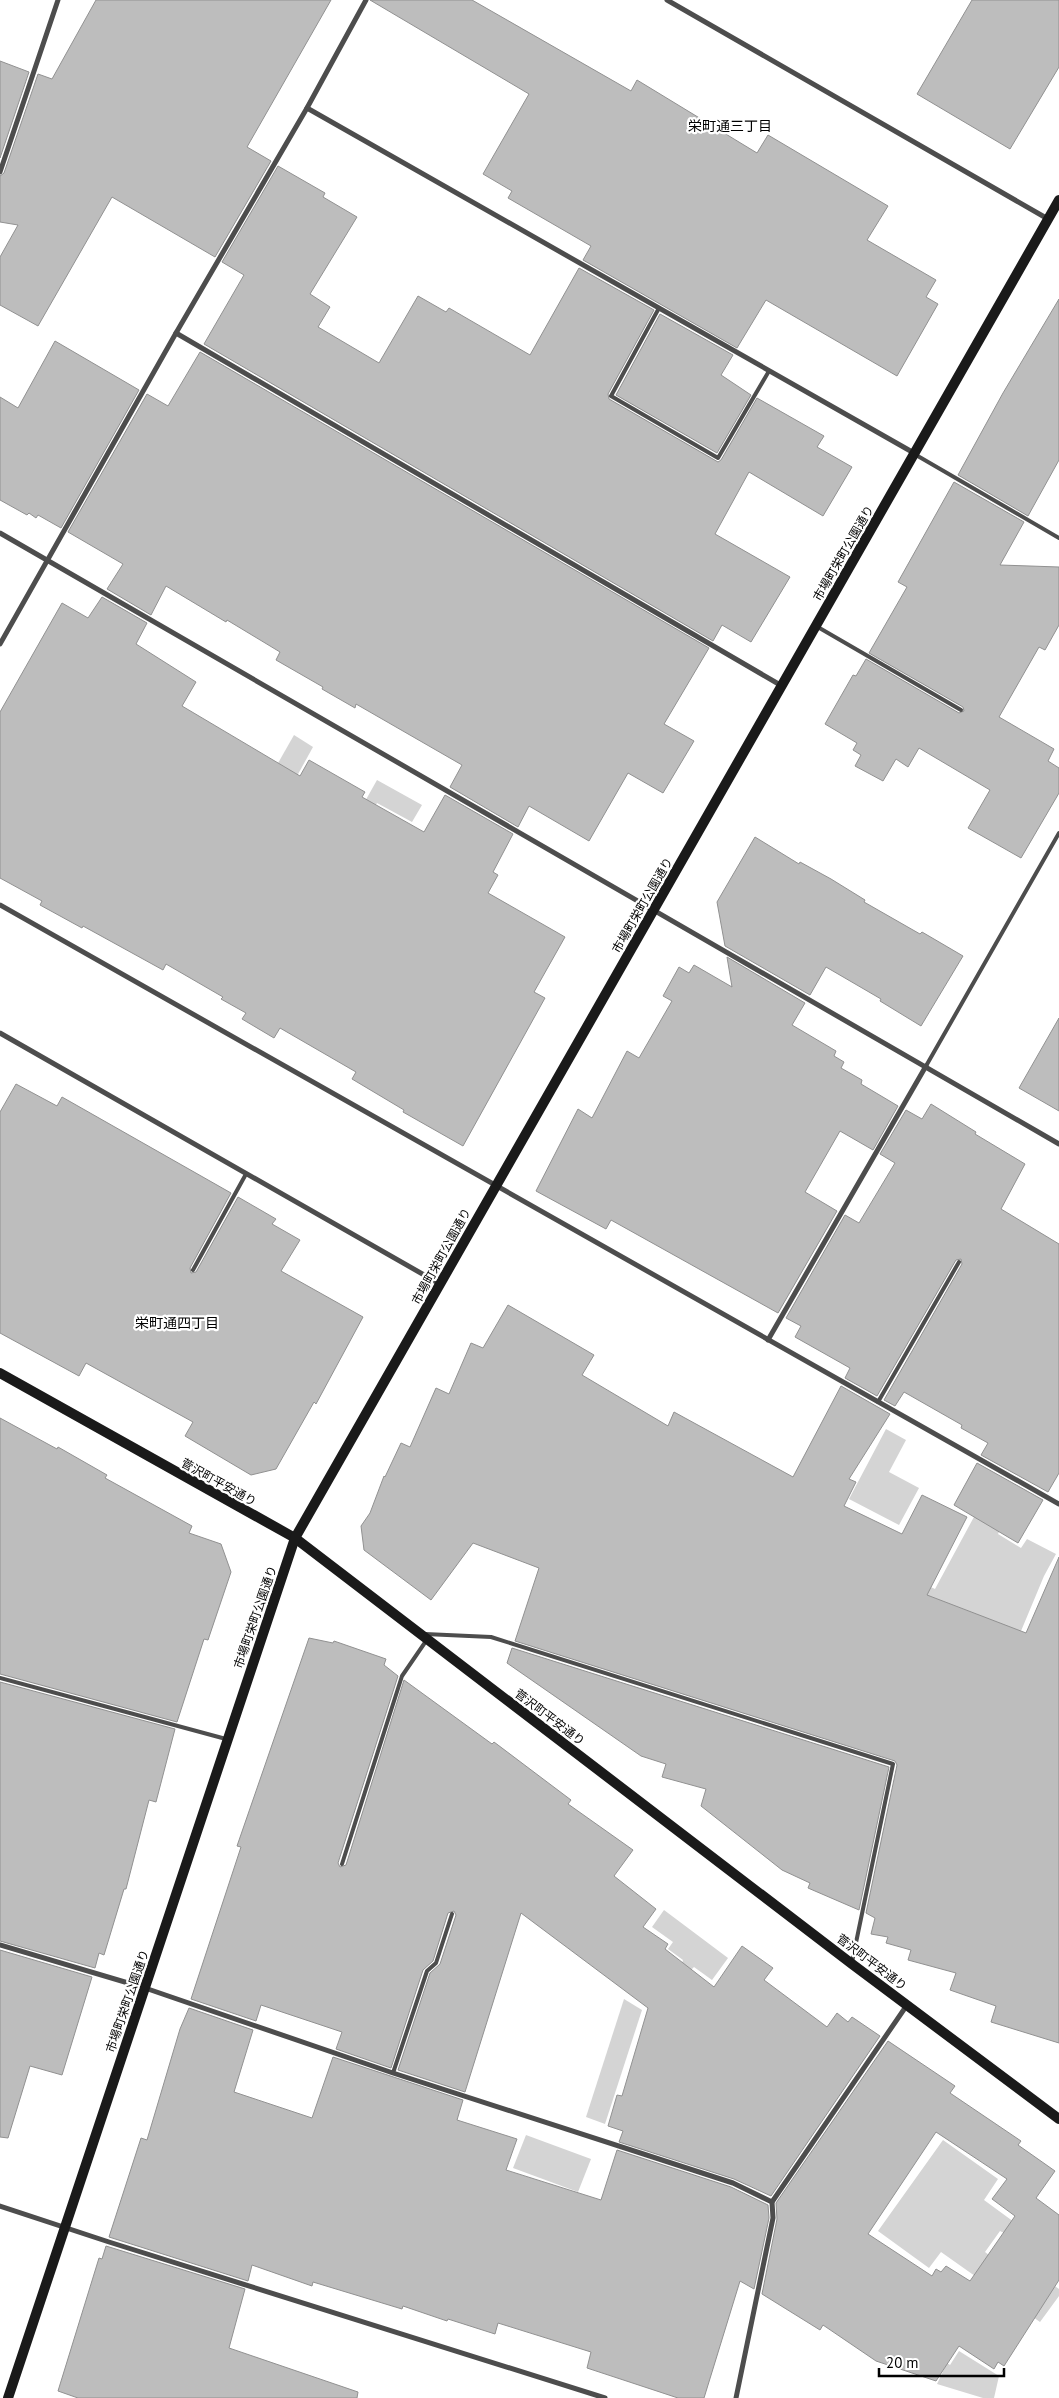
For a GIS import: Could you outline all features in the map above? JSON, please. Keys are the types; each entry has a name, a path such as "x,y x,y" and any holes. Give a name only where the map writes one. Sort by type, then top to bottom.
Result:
{"street":[{"path":"0,172 58,0"},
{"path":"0,644 176,333 307,108 366,0"},
{"path":"667,0 1048,219"},
{"path":"307,108 914,454"},
{"name":"市場町栄町公園通り","path":"8,2398 226,1739 295,1538 1059,200"},
{"path":"176,333 782,686"},
{"path":"0,533 1059,1144"},
{"path":"0,905 1059,1504"},
{"path":"0,1033 440,1285"},
{"path":"768,1340 926,1066"},
{"name":"菅沢町平安通り","path":"0,1373 295,1538 852,1964 1059,2119"},
{"path":"0,1945 145,1988 393,2072 733,2183 772,2202"},
{"path":"736,2398 773,2218 772,2202 907,2005"},
{"path":"0,2206 605,2398"}],"lane":[{"path":"659,308 611,396 718,458 770,371"},
{"path":"914,454 1059,538"},
{"path":"816,626 961,710"},
{"path":"926,1066 1059,833"},
{"path":"193,1270 246,1174"},
{"path":"878,1402 959,1262"},
{"path":"342,1864 402,1676 424,1637 491,1637 894,1764 852,1964"},
{"path":"0,1678 226,1739"},
{"path":"393,2072 426,1971 436,1963 452,1914"}],"shaded area":[{"path":"294,735 313,747 297,776 269,779"},
{"path":"377,780 422,805 412,822 377,803 341,868 331,862"},
{"path":"886,1429 906,1440 889,1472 919,1488 899,1525 849,1499"},
{"path":"988,1491 1012,1506 998,1534 1021,1548 1027,1539 1056,1554 1044,1576 996,1691 898,1666 922,1583 935,1589"},
{"path":"664,1910 728,1958 712,1980 694,1967 690,1971 682,1963 683,1960 668,1949 673,1942 652,1927"},
{"path":"624,1999 642,2010 605,2124 586,2117"},
{"path":"526,2135 591,2159 578,2192 513,2168"},
{"path":"943,2140 998,2179 984,2200 1014,2222 1006,2234 1000,2231 985,2252 1007,2269 1015,2258 1059,2289 1059,2296 1040,2322 941,2252 929,2268 878,2231"},
{"path":"959,2351 999,2376 994,2398 983,2398 937,2384 947,2363 950,2365"}],"building":[{"path":"96,0 331,0 247,147 271,161 215,257 112,197 38,326 0,305 0,257 18,225 0,222 0,176 4,173 38,74 52,79"},
{"path":"370,0 472,0 631,91 637,80 757,153 768,135 888,206 867,240 936,280 926,297 938,304 897,376 766,300 737,348 583,260 591,246 508,198 512,191 483,174 529,94"},
{"path":"972,0 1059,0 1059,67 1010,149 917,94"},
{"path":"0,61 29,72 0,158"},
{"path":"278,166 325,193 323,197 357,217 310,294 330,307 318,327 379,363 418,296 446,312 449,308 530,355 579,268 654,310 608,394 609,399 718,462 721,460 757,398 824,436 817,447 852,467 823,516 749,472 715,534 790,577 751,642 722,625 713,641 204,344 244,275 222,262"},
{"path":"1059,299 1059,460 1028,516 958,475 1003,393"},
{"path":"660,314 733,355 721,375 751,395 717,453 616,395"},
{"path":"55,341 139,390 61,528 38,515 36,518 29,513 27,515 0,500 0,397 18,408"},
{"path":"200,352 709,648 664,724 694,741 663,793 628,773 589,841 529,806 518,827 450,787 462,765 356,704 355,708 322,689 323,687 276,660 280,652 227,620 226,622 166,586 151,615 107,589 123,564 68,532 147,394 168,406"},
{"path":"954,482 1024,522 1000,565 1059,567 1059,625 1045,650 1039,647 999,717 1054,749 1048,761 1059,768 1059,793 1021,858 968,828 990,790 919,748 908,767 896,759 883,781 855,766 861,755 853,750 857,743 825,724 853,675 856,676 866,659 959,713 964,711 963,707 869,653 907,587 898,582"},
{"path":"102,597 147,623 136,644 196,682 182,706 300,776 309,760 365,792 362,797 424,832 445,795 513,834 493,872 498,875 488,893 565,937 534,992 545,998 463,1146 403,1112 404,1110 352,1079 356,1072 280,1028 274,1038 242,1019 246,1013 221,999 223,997 166,964 163,970 83,926 82,928 40,905 42,901 0,878 0,712 62,603 88,618"},
{"path":"755,837 799,864 800,862 831,879 865,900 864,902 963,956 921,1026 880,1001 881,999 826,967 810,995 725,946 717,902"},
{"path":"727,957 805,1003 792,1025 836,1051 834,1056 844,1062 841,1068 862,1080 861,1084 898,1106 873,1150 840,1131 805,1192 837,1211 778,1313 611,1220 606,1229 536,1191 578,1109 592,1118 627,1051 639,1058 672,1001 663,996 679,967 689,973 694,965 732,987"},
{"path":"1059,1018 1059,1111 1019,1088"},
{"path":"16,1084 57,1106 62,1097 231,1193 190,1268 191,1273 196,1272 238,1197 276,1219 272,1224 300,1240 281,1271 363,1317 316,1404 314,1402 276,1469 251,1475 185,1436 193,1422 86,1363 79,1376 0,1333 0,1112"},
{"path":"931,1104 976,1132 975,1134 1025,1164 1001,1209 1059,1244 1059,1473 1048,1492 981,1455 988,1443 961,1428 962,1425 904,1392 895,1406 884,1400 962,1264 961,1259 956,1260 877,1396 845,1378 850,1368 795,1337 801,1326 786,1318 845,1215 859,1223 895,1163 880,1154 906,1110 922,1119"},
{"path":"508,1305 594,1355 582,1375 668,1426 674,1412 793,1477 841,1386 890,1414 849,1479 856,1482 844,1506 902,1534 922,1495 967,1517 927,1595 1026,1633 1059,1557 1059,2043 991,2022 996,2006 950,1990 956,1973 908,1960 911,1950 886,1943 888,1937 871,1934 875,1918 866,1913 897,1765 895,1761 515,1641 539,1568 473,1543 431,1600 364,1550 361,1526 370,1513 384,1476 401,1443 410,1447 436,1388 449,1394 471,1343 483,1348"},
{"path":"0,1418 57,1449 58,1447 107,1475 105,1478 192,1526 189,1533 221,1544 231,1572 208,1640 204,1639 177,1722 0,1674"},
{"path":"977,1463 1043,1500 1018,1543 954,1505"},
{"path":"309,1638 333,1643 334,1641 386,1659 384,1665 398,1676 338,1863 340,1867 346,1865 404,1680 492,1744 494,1742 571,1800 568,1804 633,1850 614,1876 656,1909 643,1927 668,1944 665,1949 714,1987 742,1946 773,1968 764,1980 827,2027 837,2013 848,2022 852,2017 880,2036 771,2196 734,2179 619,2142 623,2131 608,2126 617,2095 622,2096 648,2008 521,1913 465,2092 398,2070 430,1973 440,1964 456,1915 454,1911 448,1913 433,1961 423,1970 391,2068 336,2049 342,2032 261,2005 256,2021 191,1999 241,1847 237,1846"},
{"path":"512,1648 889,1767 859,1910 808,1888 810,1883 782,1870 701,1806 706,1789 662,1777 666,1764 641,1756 507,1663"},
{"path":"0,1682 175,1729 156,1802 149,1800 126,1889 124,1889 104,1955 99,1953 95,1968 0,1941"},
{"path":"0,1950 92,1977 62,2075 30,2066 8,2138 0,2137"},
{"path":"189,2008 253,2030 234,2092 312,2118 333,2057 463,2100 457,2120 517,2139 506,2170 601,2200 617,2150 731,2187 768,2205 769,2218 754,2289 740,2281 704,2398 678,2398 587,2368 591,2352 498,2323 495,2334 448,2319 447,2321 403,2306 402,2309 313,2282 312,2286 252,2265 248,2281 109,2237 141,2138 147,2140 180,2029"},
{"path":"888,2041 955,2086 950,2093 1021,2141 1018,2145 1055,2171 1036,2198 1059,2215 1059,2280 1004,2366 998,2362 994,2369 959,2346 936,2381 876,2361 823,2325 820,2330 762,2294 777,2219 776,2203","holes":["936,2132 1007,2179 992,2199 1015,2216 970,2281 946,2266 941,2272 936,2269 932,2276 868,2234"]},
{"path":"106,2246 245,2289 229,2348 358,2392 357,2398 78,2398 58,2391 99,2258 102,2259"}],"district":[{"name":"栄町通三丁目","path":"730,126"},
{"name":"栄町通四丁目","path":"177,1323"}]}
